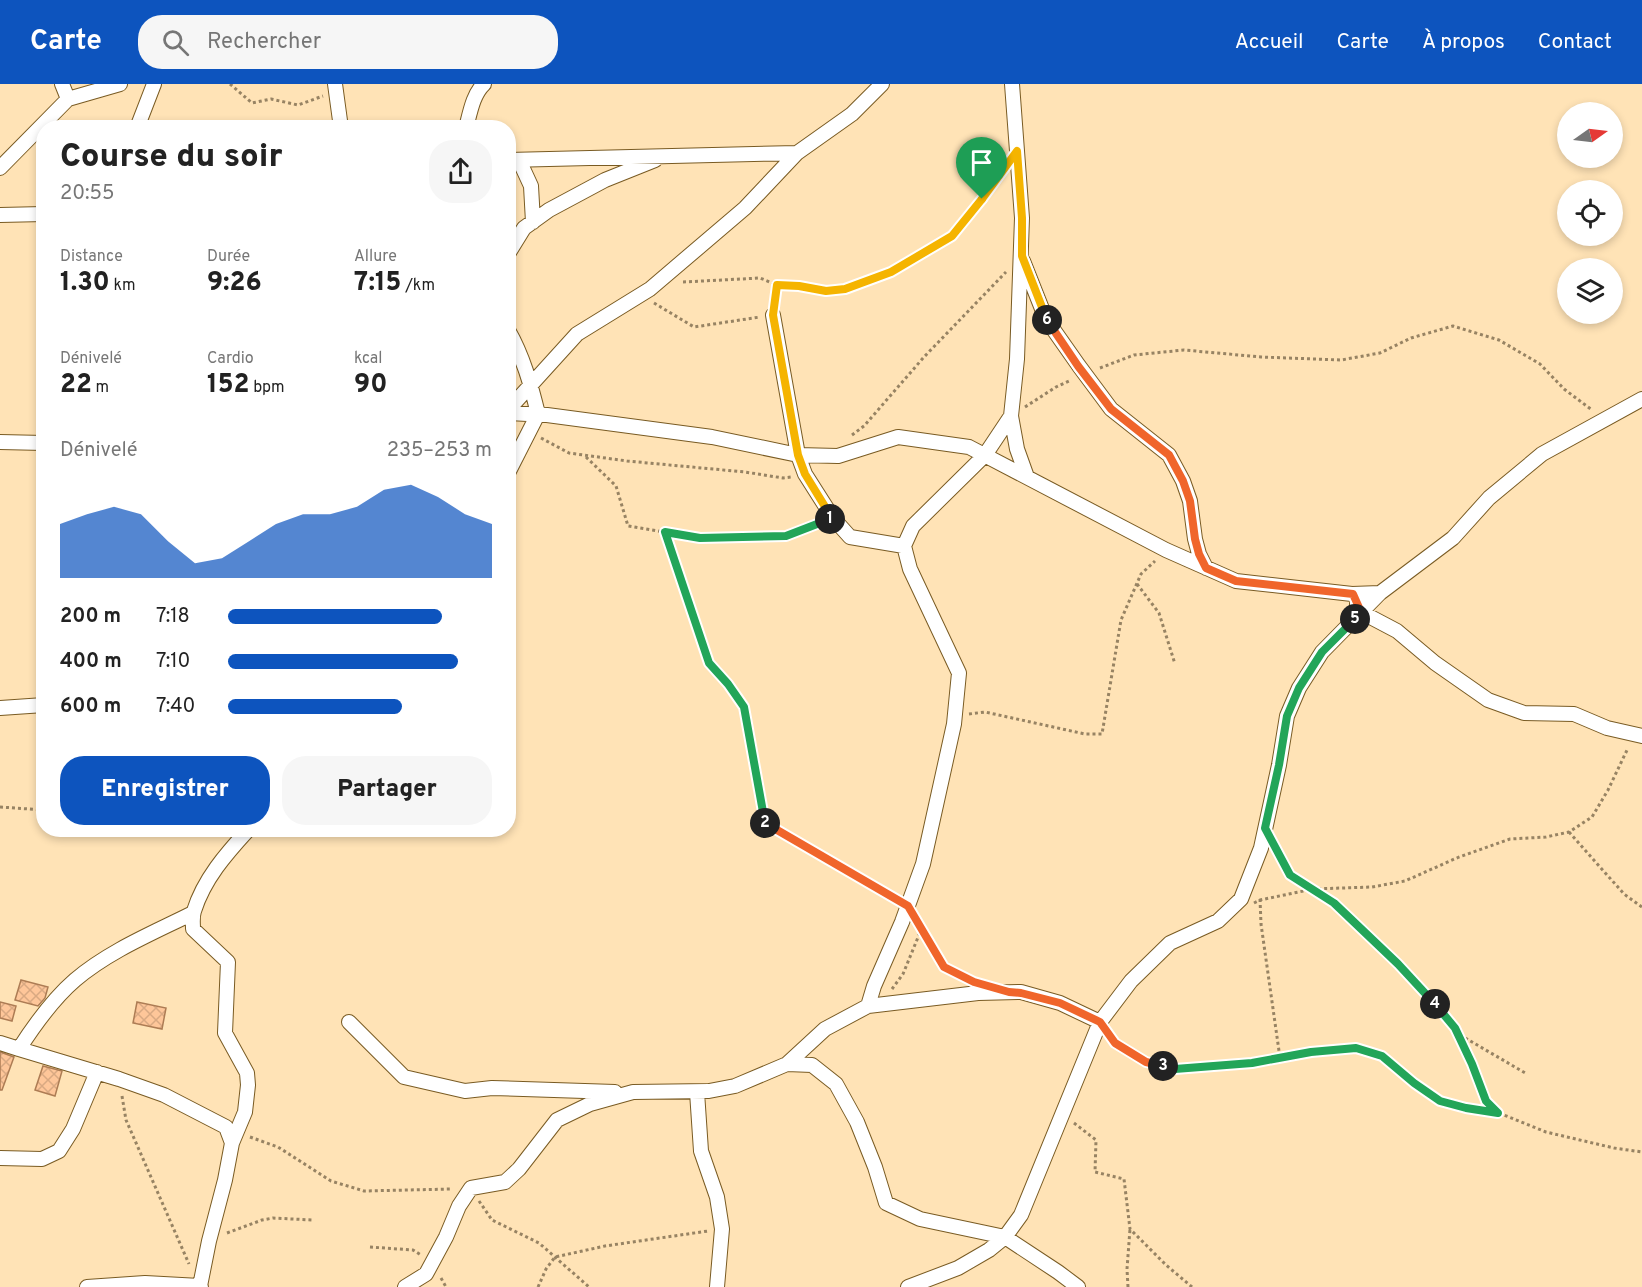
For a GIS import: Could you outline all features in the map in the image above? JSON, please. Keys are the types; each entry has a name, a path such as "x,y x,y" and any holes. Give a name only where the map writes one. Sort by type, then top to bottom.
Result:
{"street":[{"path":"62,84 68,99"},
{"path":"47,120 68,99 120,84"},
{"path":"139,120 154,84"},
{"path":"468,120 472,105 480,87 484,84"},
{"path":"516,403 577,334 657,283 745,208 797,153 852,114 882,84"},
{"path":"1012,84 1022,218 1022,256 1017,359 1011,416 1017,449 1027,477"},
{"path":"336,88 340,120"},
{"path":"0,168 36,131"},
{"path":"516,160 797,153"},
{"path":"516,242 525,228 549,210 605,180 662,157"},
{"path":"516,163 531,186 533,222"},
{"path":"0,215 36,214"},
{"path":"1022,256 1046,320 1085,374 1111,409 1169,455 1183,481 1190,501 1195,539 1206,568"},
{"path":"773,315 798,455 805,474 832,518 850,537 904,546"},
{"path":"516,345 531,386 538,414 516,457"},
{"path":"908,1287 958,1268 989,1250 1005,1237 1021,1215 1100,1022 1131,981 1170,943 1218,921 1241,899 1261,848 1287,716 1299,688 1322,652 1380,593 1453,538 1490,498 1542,454 1642,399"},
{"path":"516,413 712,437 798,455 838,456 898,437 969,447 1166,550 1236,581 1353,594 1380,593"},
{"path":"875,1005 874,986 923,864 954,724 959,673 910,569 904,546 913,526 985,455 1011,416"},
{"path":"0,442 36,443"},
{"path":"1353,594 1361,612 1397,631 1434,663 1488,700 1524,713 1574,714 1607,728 1638,735"},
{"path":"0,708 36,706"},
{"path":"87,1287 145,1283 200,1287 208,1241 234,1138 245,1112 248,1085 247,1073 225,1032 228,962 193,929 193,913 204,887 223,858 242,837"},
{"path":"19,1049 35,1024 75,980 104,959 193,913"},
{"path":"348,1022 404,1077 465,1091 492,1088 697,1092 735,1086 787,1064 825,1029 875,1005 978,993 1021,993 1060,1003 1100,1022"},
{"path":"0,1043 164,1095 226,1126 234,1138"},
{"path":"787,1064 812,1065 836,1084 857,1122 886,1203 920,1219 1005,1237 1078,1287"},
{"path":"0,1158 42,1160 59,1151 73,1130 97,1072"},
{"path":"405,1287 426,1274 446,1237 459,1206 471,1188 505,1182 519,1170 557,1120 590,1104 633,1092"},
{"path":"697,1092 701,1151 717,1197 722,1229 717,1287"}],"path":[{"path":"230,84 252,104 271,99 298,105 336,88"},
{"path":"657,283 760,278 777,285 826,291 845,289 891,272 952,236 1017,151"},
{"path":"848,438 864,426 924,357 1022,256"},
{"path":"640,294 694,327 773,315 777,285"},
{"path":"1011,416 1056,387 1134,355 1184,350 1261,357 1341,360 1380,353 1411,338 1453,326 1499,340 1540,364 1564,389 1605,419"},
{"path":"529,432 569,453 783,478 805,474"},
{"path":"584,455 616,486 628,526 700,538 786,536 832,518"},
{"path":"665,532 709,663 744,707 765,824 908,906 944,967 974,982"},
{"path":"955,716 985,712 1085,734 1102,734 1121,620 1141,574 1166,550"},
{"path":"1137,584 1159,613 1174,664"},
{"path":"1250,906 1260,900 1313,890 1372,887 1405,881 1459,857 1510,839 1546,837 1569,832 1592,817 1638,735"},
{"path":"0,807 36,809"},
{"path":"1265,828 1290,875 1334,903 1398,964 1444,1013 1458,1034 1486,1101 1498,1113"},
{"path":"1569,832 1624,894 1642,907"},
{"path":"1249,878 1260,900 1261,924 1280,1058"},
{"path":"875,1005 903,974 921,930"},
{"path":"1100,1022 1115,1043 1146,1062 1175,1069 1252,1063 1311,1052 1356,1048 1382,1056 1440,1101 1498,1113 1546,1132 1642,1152"},
{"path":"1458,1034 1527,1074"},
{"path":"119,1079 126,1120 161,1204 200,1287"},
{"path":"1063,1114 1096,1140 1095,1172 1124,1179 1130,1229 1128,1287"},
{"path":"234,1138 278,1147 331,1181 364,1191 471,1188 492,1220 539,1243 589,1287"},
{"path":"208,1241 243,1226 273,1218 312,1220"},
{"path":"538,1287 546,1269 555,1257 605,1246 722,1229"},
{"path":"1130,1229 1192,1287"},
{"path":"370,1247 413,1250 432,1263 446,1287"}],"building":[{"path":"21,980 48,987 45,998 38,1006 15,1000"},
{"path":"0,1002 16,1006 12,1021 0,1018"},
{"path":"137,1002 166,1008 162,1029 133,1023"},
{"path":"0,1052 14,1057 2,1090 0,1090"},
{"path":"43,1066 62,1071 55,1096 35,1090"}],"route":[{"path":"1017,151 1022,218 1022,256 1046,320 1111,409 1169,455 1183,481 1190,501 1195,539 1206,568 1236,581 1353,594 1361,612 1322,652 1299,688 1287,716 1265,828 1290,875 1334,903 1398,964 1444,1013 1455,1028 1486,1101 1498,1113 1440,1101 1382,1056 1356,1048 1311,1052 1252,1063 1175,1069 1146,1062 1115,1043 1100,1022 1060,1003 974,982 944,967 908,906 765,824 744,707 709,663 665,532 700,538 786,536 832,518 805,474 798,455 773,315 777,285 826,291 845,289 891,272 952,236 982,199 1017,151"}]}
